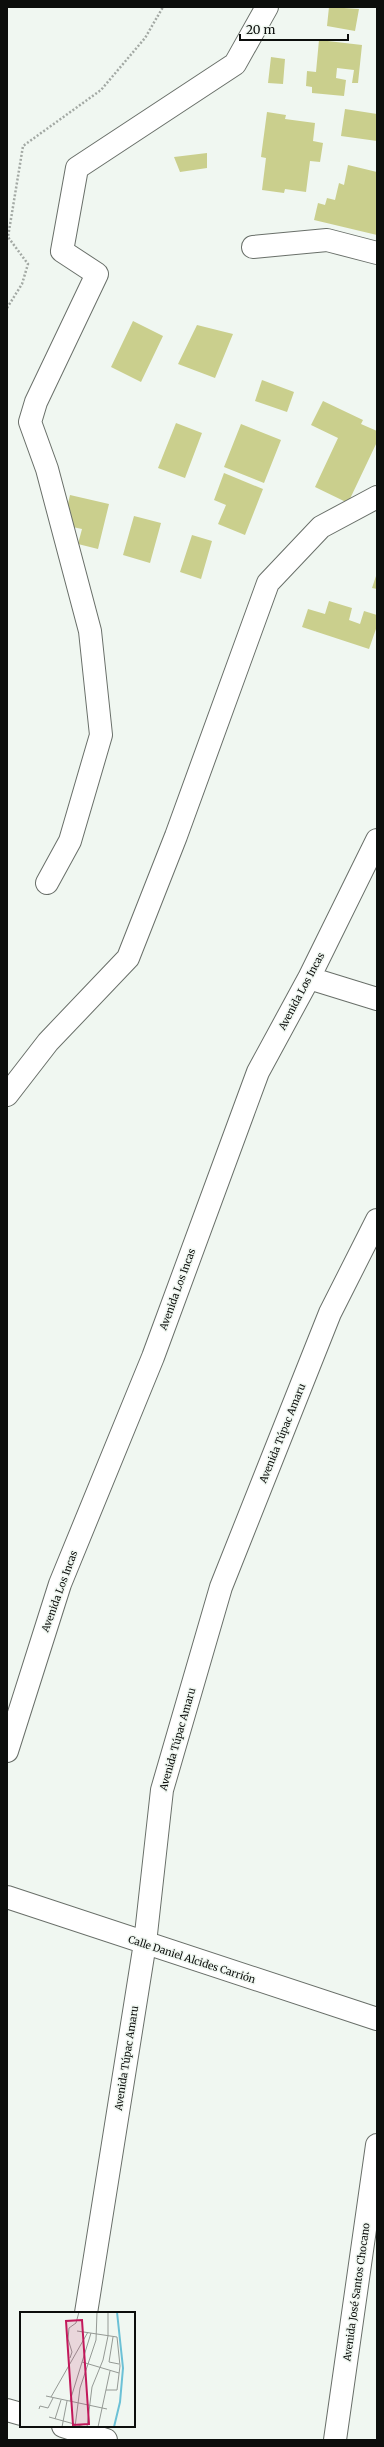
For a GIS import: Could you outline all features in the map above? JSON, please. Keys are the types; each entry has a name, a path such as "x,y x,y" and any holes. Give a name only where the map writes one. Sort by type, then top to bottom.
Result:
{"street":[{"path":"47,883 70,841 101,735 90,631 47,469 30,422 36,402 97,274 62,250 77,168 235,64 267,7"},
{"path":"252,247 327,240 377,252"},
{"path":"7,1095 48,1042 128,958 176,836 268,583 321,527 377,497"},
{"name":"Avenida Los Incas","path":"7,1751 60,1584 153,1357 258,1072 308,978 377,840"},
{"path":"308,978 377,999"},
{"name":"Avenida Túpac Amaru","path":"86,2312 144,1943 162,1790 221,1587 330,1313 377,1220"},
{"name":"Calle Daniel Alcides Carrión","path":"7,1897 377,2019"},
{"name":"Avenida José Santos Chocano","path":"335,2440 377,2145"},
{"path":"7,2410 20,2414"},
{"path":"66,2430 106,2440"}],"building":[{"path":"329,7 359,9 355,31 327,26"},
{"path":"319,40 362,45 358,83 352,83 354,70 337,68 336,78 346,80 344,96 312,93 312,87 306,86 307,71 316,72"},
{"path":"271,57 285,59 283,84 268,83"},
{"path":"345,109 377,114 377,141 341,136"},
{"path":"267,112 286,115 285,119 315,123 313,141 323,143 320,162 310,161 306,192 285,189 284,193 262,190 266,158 261,157"},
{"path":"207,153 207,168 180,172 174,157"},
{"path":"348,165 377,172 377,235 314,220 318,203 325,205 327,198 335,200 339,183 344,185"},
{"path":"133,321 163,336 141,382 111,367"},
{"path":"197,325 233,334 215,378 178,364"},
{"path":"262,380 294,392 287,412 255,401"},
{"path":"323,401 363,420 361,424 377,431 377,442 348,503 315,487 338,438 311,425"},
{"path":"176,423 202,433 185,478 158,468"},
{"path":"241,424 281,440 264,483 224,467"},
{"path":"224,473 263,489 245,535 218,524 226,505 214,500"},
{"path":"70,495 109,504 98,549 78,544 82,529 63,525"},
{"path":"134,516 161,523 150,563 123,555"},
{"path":"192,535 212,541 201,579 180,572"},
{"path":"377,573 377,589 372,588"},
{"path":"329,601 352,608 349,620 360,624 364,611 377,615 377,626 369,649 302,627 308,609 325,614"}]}
